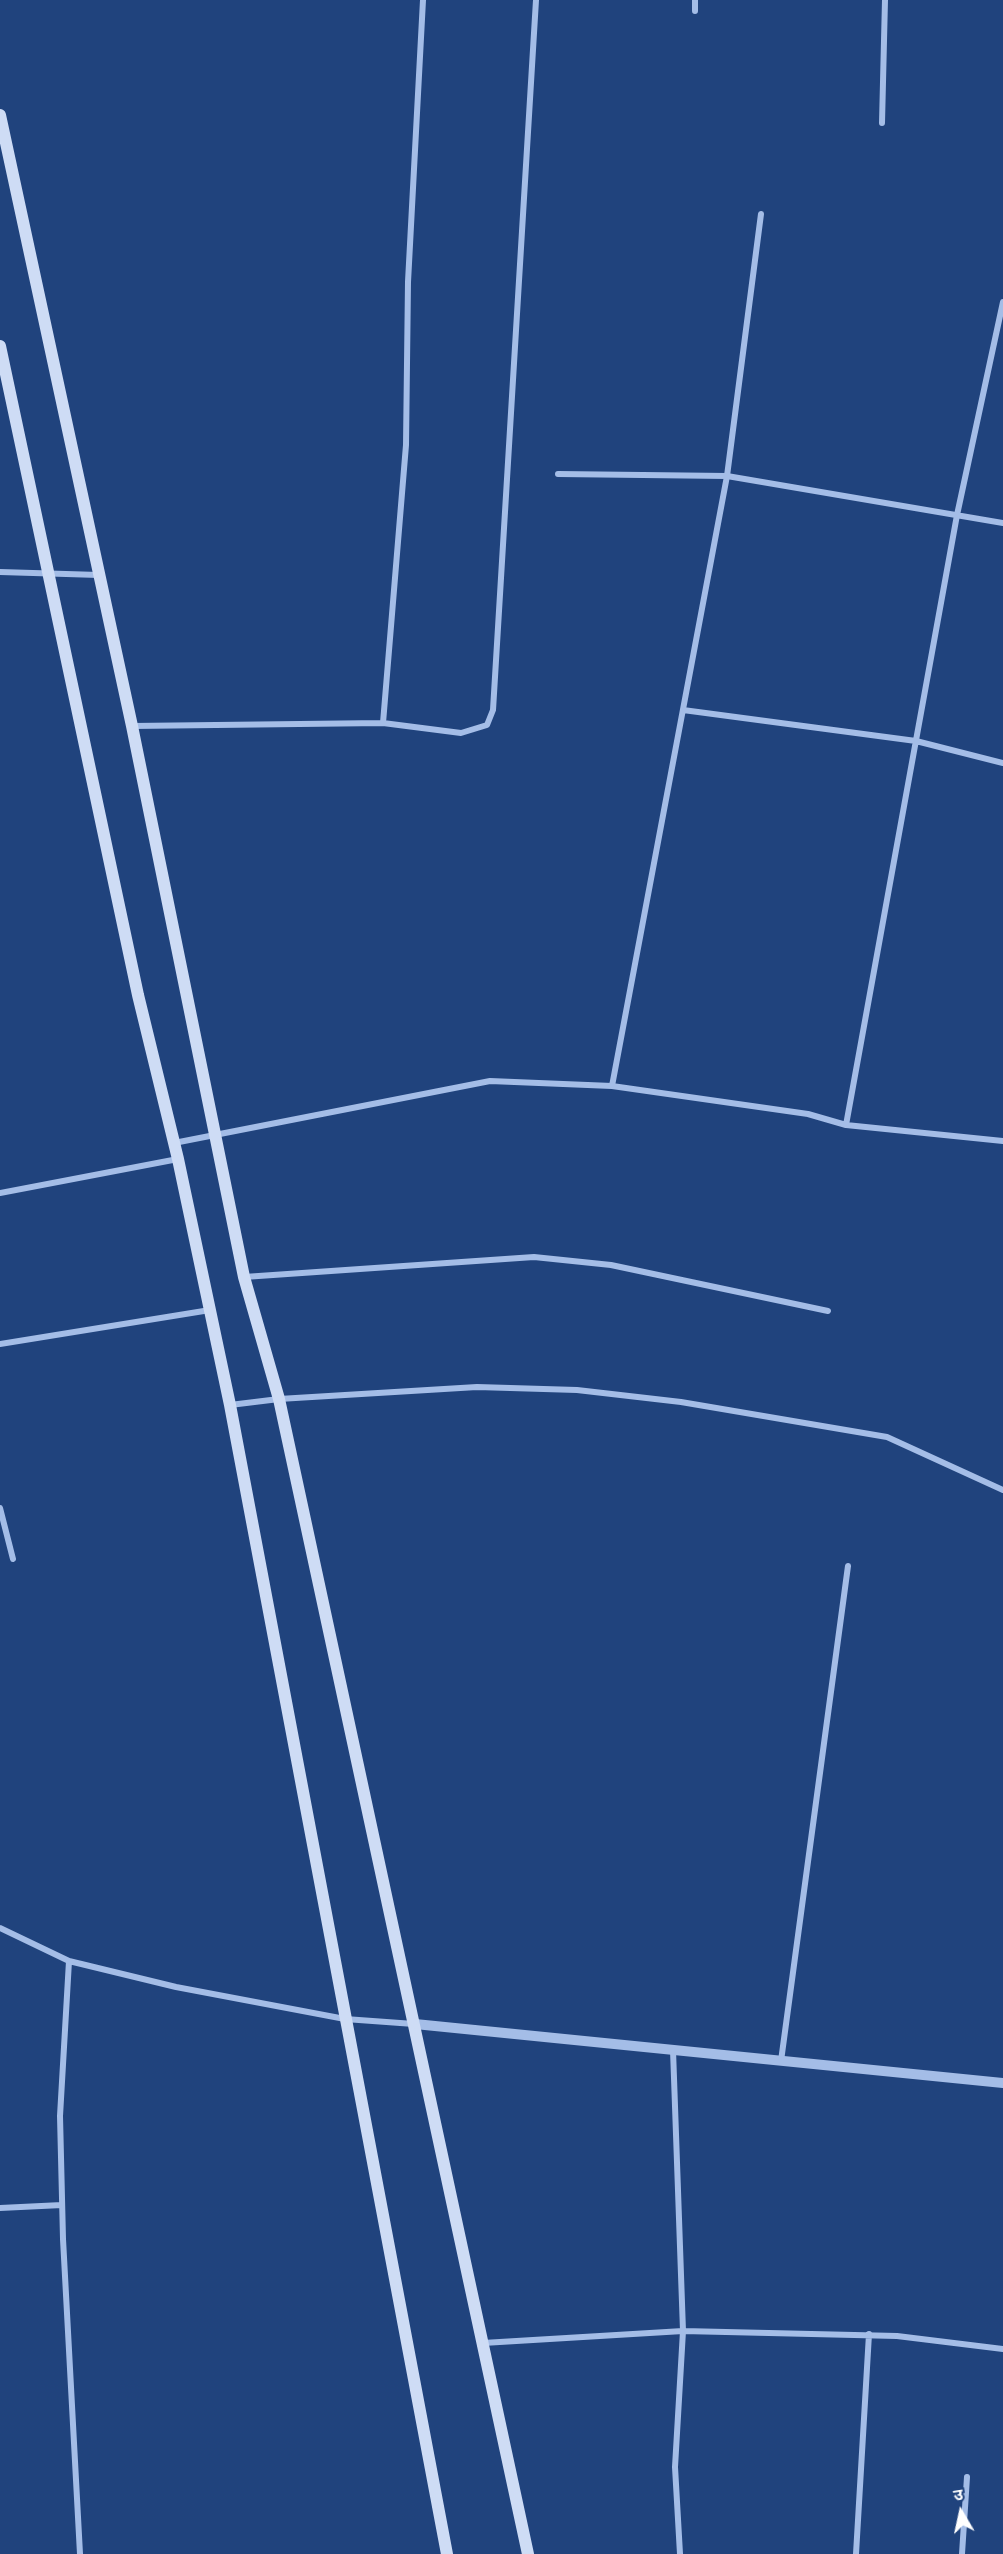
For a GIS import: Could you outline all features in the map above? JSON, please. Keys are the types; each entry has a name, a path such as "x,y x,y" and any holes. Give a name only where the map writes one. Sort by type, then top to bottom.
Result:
{"main road":[{"path":"0,115 132,726 244,1277 279,1399 528,2554"},
{"path":"0,346 138,995 178,1159 230,1405 447,2554"}],"street":[{"path":"383,723 406,445 408,282 423,0"},
{"path":"132,726 383,723 462,734 487,725 493,710 536,0"},
{"path":"695,0 695,11"},
{"path":"882,123 885,0"},
{"path":"612,1086 727,476 761,214"},
{"path":"846,1125 957,515 1003,302"},
{"path":"558,474 727,476 1003,523"},
{"path":"0,572 99,575"},
{"path":"683,710 916,741 1003,763"},
{"path":"174,1143 490,1081 612,1086 808,1114 846,1125 1003,1141"},
{"path":"0,1193 178,1159"},
{"path":"244,1277 534,1257 611,1265 828,1311"},
{"path":"0,1344 210,1310"},
{"path":"230,1405 279,1399 477,1387 577,1390 681,1402 887,1437 1003,1490"},
{"path":"0,1508 13,1559"},
{"path":"781,2061 848,1566"},
{"path":"0,1928 69,1961 176,1987 345,2019 415,2024 1003,2084"},
{"path":"69,1961 60,2116 62,2205 81,2554"},
{"path":"673,2050 683,2331 675,2467 680,2554"},
{"path":"0,2208 62,2205"},
{"path":"482,2343 683,2331 869,2334 1003,2349"},
{"path":"856,2554 869,2334"},
{"path":"962,2554 967,2477"}]}
